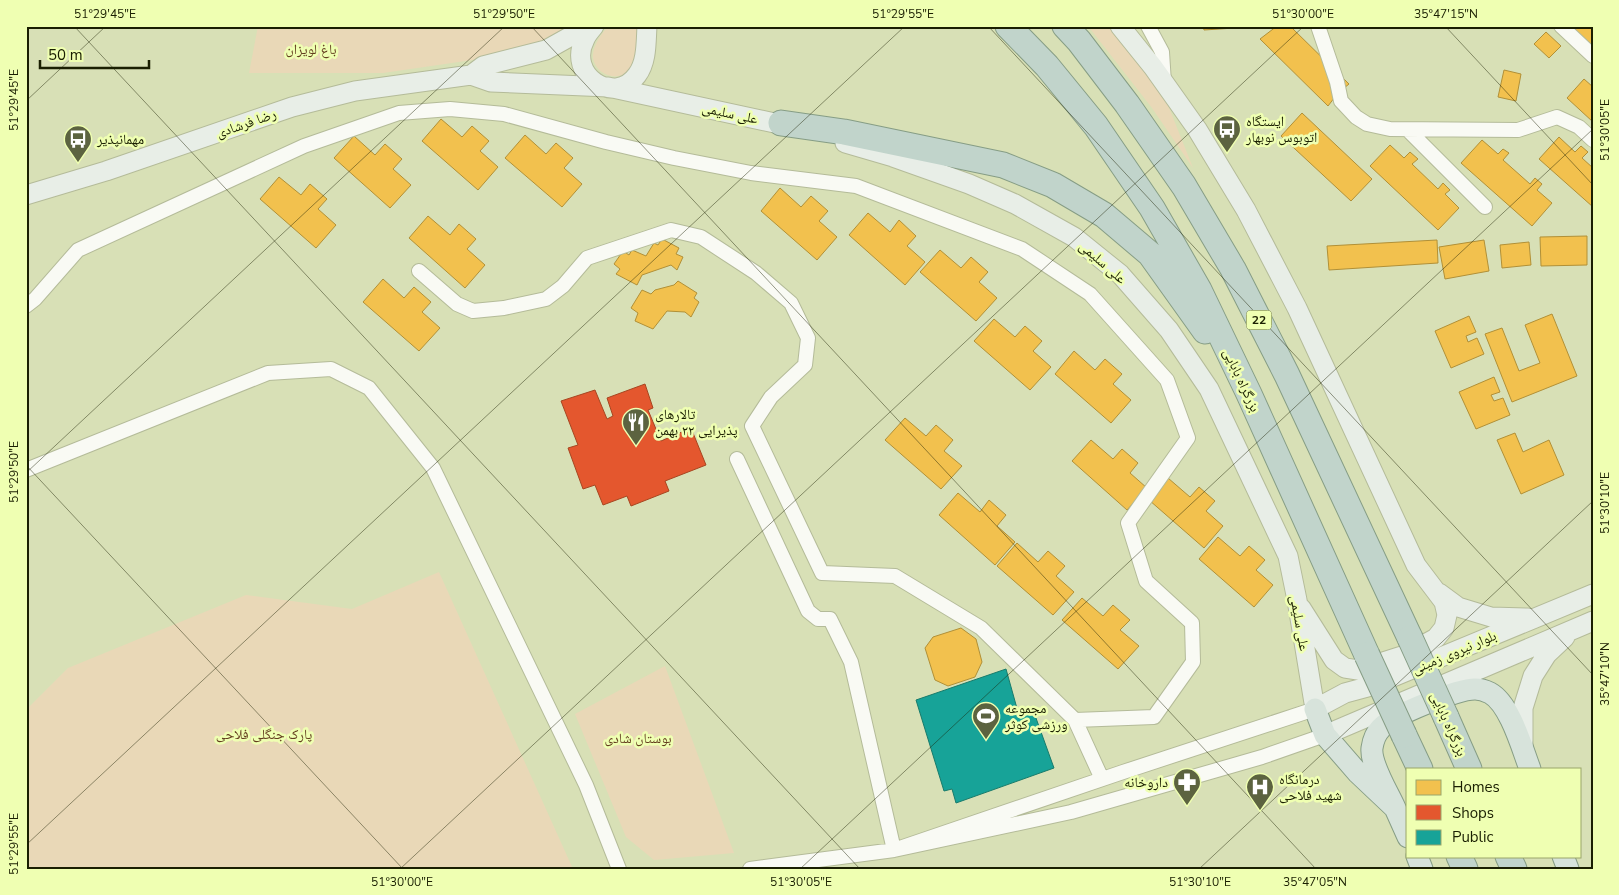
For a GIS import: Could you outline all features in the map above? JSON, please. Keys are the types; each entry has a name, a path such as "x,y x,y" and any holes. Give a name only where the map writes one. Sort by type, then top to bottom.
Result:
{"highway":[{"name":"بزرگراه بابایی","path":"1008,26 1047,66 1096,126 1152,208 1199,290 1249,394 1420,768"},
{"name":"بزرگراه بابایی","path":"1064,26 1079,42 1127,104 1184,186 1233,269 1287,376 1469,768"},
{"path":"780,123 844,132 1003,165 1053,184 1104,215 1150,254 1249,394"}],"main road":[{"path":"472,75 483,66 546,50 589,26"},
{"path":"594,26 584,39 580,55 583,70 593,82 608,88 625,86 637,76 643,62 647,26"},
{"path":"1120,26 1197,129 1246,210 1296,308 1416,565 1444,602 1447,615 1444,628 1436,638 1405,656 1358,670 1345,668 1334,660 1297,600"},
{"name":"علی سلیمی","path":"472,75 491,82 608,88 780,123 893,157 969,184 1015,204 1074,237 1120,274 1169,330 1209,389 1288,556 1297,600 1314,709 1325,736 1358,773 1395,808 1406,832"},
{"name":"رضا فرشادی","path":"26,195 106,171 292,107 355,91 472,75"},
{"path":"1436,591 1458,606 1491,616 1536,618"},
{"name":"بلوار نیروی زمینی","path":"1314,709 1345,694 1372,686 1593,594"},
{"name":"بلوار نیروی زمینی","path":"1325,736 1593,621"},
{"path":"1527,760 1523,708 1533,676 1547,654 1574,629"},
{"path":"1395,808 1373,762 1372,750 1375,737 1382,726 1420,705 1475,689 1489,693 1501,701 1527,760"}],"street":[{"path":"1148,26 1162,52 1164,83"},
{"path":"1318,26 1337,82 1341,101 1356,117 1367,124 1390,130 1518,130 1557,117 1578,127 1593,140"},
{"path":"1561,26 1593,56"},
{"path":"26,306 35,299 78,250 304,146 399,113 450,109 504,114 606,142 742,171 856,186 1022,249 1090,294 1167,380 1188,438 1128,523 1146,581 1192,623 1194,662 1154,717 1075,720"},
{"path":"1408,130 1485,207"},
{"path":"419,272 457,304 473,311 504,308 546,299 562,286 587,258 671,230 701,237 756,273 792,303 808,338 805,365 771,397 752,426 822,573 895,576 981,628 1075,720 1102,779"},
{"path":"26,470 268,373 331,369 369,388 433,468 586,784 619,869"},
{"path":"737,458 808,611 818,619 830,619 851,662 894,850"},
{"path":"894,850 1314,709"},
{"path":"750,869 894,850 1071,812 1262,757 1325,736"}],"green space":[{"name":"باغ لویزان","path":"258,26 568,26 534,46 493,57 383,73 249,73"},
{"path":"608,26 639,26 636,62 632,69 620,76 613,76 600,71 593,58 595,45"},
{"path":"1088,26 1111,26 1166,100 1193,168 1152,108"},
{"name":"پارک جنگلی فلاحی","path":"439,572 573,869 26,869 26,710 68,668 246,595 352,609"},
{"name":"بوستان شادی","path":"665,666 734,853 654,860 626,837 575,714"}],"building: Homes":[{"path":"1203,26 1265,26 1204,30"},
{"path":"1277,26 1290,26 1349,84 1338,93 1328,106 1260,39"},
{"path":"1567,26 1593,26 1593,50"},
{"path":"1546,32 1561,46 1549,58 1534,44"},
{"path":"1504,70 1521,74 1516,101 1498,97"},
{"path":"1584,79 1593,87 1593,122 1567,98"},
{"path":"1302,113 1372,179 1351,201 1281,136"},
{"path":"441,119 462,137 472,126 489,141 480,151 498,167 478,190 422,141"},
{"path":"525,135 546,154 556,143 573,158 564,168 582,184 562,207 505,158"},
{"path":"354,136 375,155 385,144 402,159 393,169 411,185 390,208 334,158"},
{"path":"1559,137 1575,152 1581,146 1588,152 1582,158 1593,168 1593,207 1539,159"},
{"path":"1482,140 1498,154 1503,149 1509,153 1503,160 1530,184 1535,178 1542,184 1537,190 1552,203 1532,226 1461,163"},
{"path":"1390,145 1404,158 1410,152 1418,159 1412,164 1438,189 1443,183 1450,190 1445,194 1459,208 1438,230 1370,166"},
{"path":"279,177 301,195 310,184 327,199 318,209 336,225 316,248 260,199"},
{"path":"780,188 801,207 811,196 828,211 819,221 837,237 817,260 761,211"},
{"path":"868,213 890,232 899,220 916,236 907,246 925,262 905,285 849,235"},
{"path":"428,216 450,235 459,224 476,239 467,249 485,265 465,288 409,238"},
{"path":"1587,236 1587,265 1541,266 1540,237"},
{"path":"662,239 679,248 676,254 683,257 677,270 671,265 642,275 637,285 616,274 620,269 614,264 623,251 629,255 632,250 646,256 654,243 658,245"},
{"path":"1437,240 1438,263 1329,270 1327,246"},
{"path":"1484,240 1489,271 1445,279 1439,247"},
{"path":"1529,242 1531,265 1502,268 1500,245"},
{"path":"940,250 961,268 971,257 988,272 979,282 997,298 976,321 920,272"},
{"path":"383,279 404,298 414,287 431,302 422,312 440,328 419,351 363,302"},
{"path":"678,281 697,293 694,298 699,302 691,317 685,312 667,311 653,329 635,321 638,313 631,308 642,290 651,294 655,290 674,285"},
{"path":"1552,314 1577,376 1512,402 1485,334 1502,328 1519,371 1540,363 1525,325"},
{"path":"1469,316 1476,332 1466,336 1468,342 1477,338 1484,354 1451,368 1435,331"},
{"path":"994,319 1015,337 1025,326 1042,341 1033,351 1051,367 1030,390 974,341"},
{"path":"1074,351 1095,370 1105,359 1122,374 1113,384 1131,400 1111,423 1055,374"},
{"path":"1494,377 1500,392 1491,395 1494,401 1503,398 1510,415 1476,429 1459,392"},
{"path":"905,418 926,436 936,425 953,440 944,451 962,466 941,489 885,440"},
{"path":"1515,433 1523,452 1549,440 1564,475 1521,494 1497,440"},
{"path":"1091,440 1113,459 1122,449 1138,463 1130,473 1147,488 1127,510 1072,461"},
{"path":"1168,478 1190,497 1199,487 1215,501 1206,511 1223,526 1204,548 1149,500"},
{"path":"958,493 980,512 989,500 1006,515 997,526 1015,542 995,565 939,515"},
{"path":"1218,537 1240,556 1249,546 1265,560 1256,570 1273,585 1254,607 1199,559"},
{"path":"1017,543 1038,562 1048,551 1065,566 1056,576 1074,592 1053,615 997,566"},
{"path":"1082,598 1103,616 1113,605 1130,620 1120,630 1139,646 1118,669 1062,620"},
{"path":"961,628 976,639 982,662 975,677 948,686 935,680 925,648 933,637"}],"building: Shops":[{"name":"تالارهای پذیرایی ۲۲ بهمن","path":"645,384 653,408 648,410 661,441 691,428 706,465 665,481 669,491 631,506 627,496 603,505 595,485 583,489 568,448 578,445 561,401 595,390 607,419 613,416 607,398"}],"building: Public":[{"name":"مجموعه ورزشی کوثر","path":"1006,669 1018,712 1032,707 1054,768 956,803 952,789 944,791 916,700"}],"place":[{"name":"ایستگاه اتوبوس نوبهار","path":"1227,153"},
{"name":"مهمانپذیر","path":"78,163"},
{"name":"تالارهای پذیرایی ۲۲ بهمن","path":"636,446"},
{"name":"مجموعه ورزشی کوثر","path":"986,740"},
{"name":"داروخانه","path":"1187,806"},
{"name":"درمانگاه شهید فلاحی","path":"1260,811"}]}
